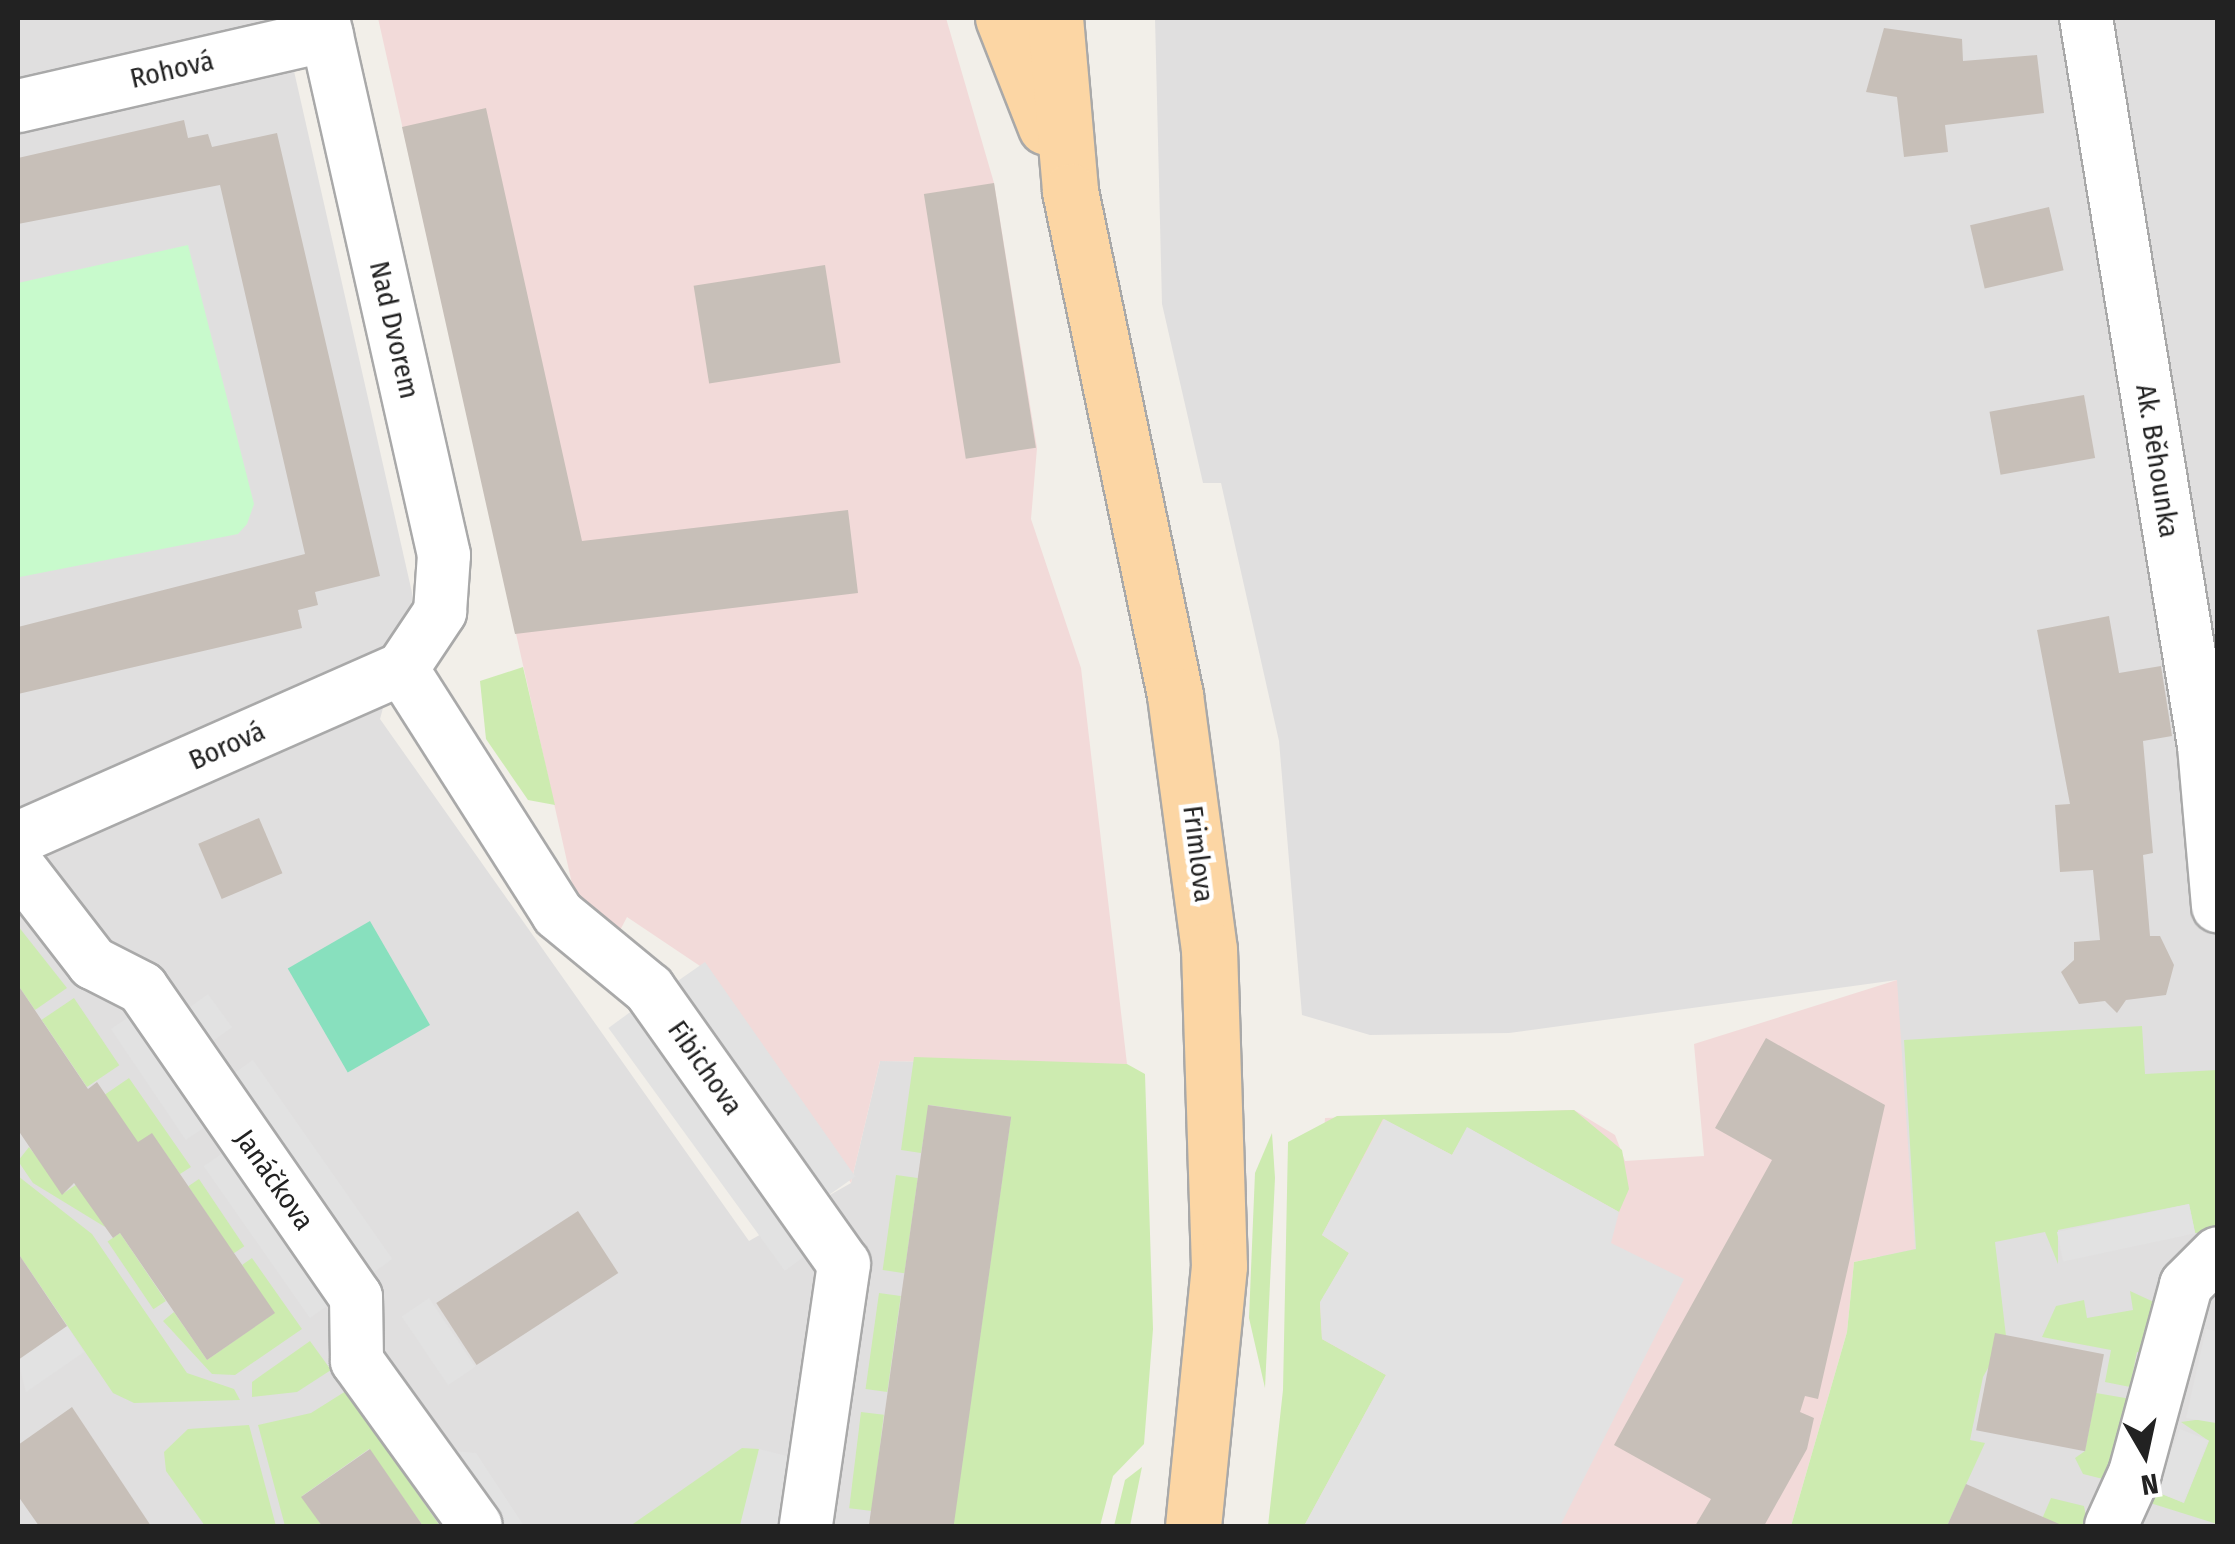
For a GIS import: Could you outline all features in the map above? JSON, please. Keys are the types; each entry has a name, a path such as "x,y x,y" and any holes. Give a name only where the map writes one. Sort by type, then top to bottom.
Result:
{"main road":[{"name":"Frimlova","path":"1003,18 1070,191"},
{"name":"Frimlova","path":"1055,18 1070,191 1165,639 1209,948 1219,1266 1193,1526"}],"street":[{"name":"Ak. Běhounka","path":"2086,18 2204,746 2218,906"},
{"name":"Rohová","path":"18,106 325,26"},
{"name":"Nad Dvorem","path":"325,26 444,555 414,656"},
{"name":"Borová","path":"18,838 414,656"},
{"name":"Fibichova","path":"414,656 558,914 649,990 844,1264 806,1526"},
{"name":"Janáčkova","path":"18,866 93,962 142,988 356,1298 357,1361 476,1526"},
{"path":"2112,1526 2136,1473 2186,1285 2218,1254"}],"shaded area":[{"path":"18,18 282,18 413,597 380,719 749,1241 851,1183 880,1061 1127,1064 1078,1526 18,1526"},
{"path":"378,18 946,18 994,183 1037,448 1031,519 1081,668 1127,1064 880,1061 851,1183 700,966 627,917 615,940 577,906"},
{"path":"1155,18 2217,18 2217,1526 1863,1526 1897,980 1509,1033 1370,1035 1302,1015 1279,741 1221,483 1203,483 1162,304"},
{"path":"705,962 855,1177 823,1199 673,984"},
{"path":"1897,980 1915,1249 1854,1262 1847,1332 1791,1526 1298,1526 1325,1118 1574,1110 1615,1135 1625,1161 1704,1156 1694,1044"},
{"path":"208,994 232,1027 206,1046 182,1013"},
{"path":"640,1005 816,1248 785,1271 608,1028"},
{"path":"139,1010 214,1121 186,1140 111,1029"},
{"path":"253,1060 392,1259 366,1277 227,1078"},
{"path":"1384,1119 1452,1155 1467,1127 1619,1212 1611,1243 1684,1279 1560,1526 1304,1526 1386,1375 1322,1339 1320,1302 1349,1253 1322,1235"},
{"path":"230,1148 336,1300 310,1318 204,1166"},
{"path":"2189,1204 2195,1233 2063,1261 2057,1232"},
{"path":"429,1298 475,1367 448,1385 402,1316"},
{"path":"67,1326 84,1352 26,1392 18,1360"},
{"path":"2206,1329 2217,1331 2216,1423 2186,1418"},
{"path":"2180,1429 2209,1441 2184,1503 2155,1491"},
{"path":"759,1449 794,1458 777,1526 740,1525"},
{"path":"441,1450 476,1453 524,1526 489,1526"}],"green space":[{"path":"188,245 254,504 247,524 238,534 20,577 18,283"},
{"path":"523,667 555,805 528,800 486,739 480,681"},
{"path":"370,921 430,1025 348,1072 288,968"},
{"path":"18,926 67,988 35,1010 18,985"},
{"path":"74,998 119,1065 87,1087 42,1020"},
{"path":"2142,1026 2145,1074 2217,1070 2217,1232 2195,1233 2189,1204 2058,1230 2058,1264 2045,1232 1995,1242 2006,1336 1983,1377 1970,1440 1985,1443 1947,1526 1791,1526 1847,1332 1854,1262 1916,1249 1904,1040"},
{"path":"914,1057 1127,1064 1145,1074 1153,1329 1144,1444 1113,1476 1100,1526 953,1526 1011,1117 929,1105 921,1153 901,1150"},
{"path":"129,1078 191,1167 180,1174 152,1134 130,1148 97,1100"},
{"path":"1574,1110 1622,1150 1629,1189 1619,1212 1468,1128 1452,1155 1383,1119 1322,1235 1349,1253 1320,1303 1322,1339 1386,1375 1304,1526 1268,1526 1283,1390 1288,1142 1337,1116"},
{"path":"1272,1133 1275,1178 1265,1388 1249,1318 1255,1173"},
{"path":"29,1147 64,1193 83,1180 105,1227 33,1183 18,1161"},
{"path":"896,1175 918,1178 904,1273 883,1270"},
{"path":"18,1176 92,1234 187,1373 234,1389 240,1400 134,1403 113,1393 18,1253"},
{"path":"199,1179 244,1246 234,1253 188,1186"},
{"path":"120,1233 166,1301 153,1309 108,1241"},
{"path":"252,1258 302,1329 235,1375 212,1374 163,1321 174,1312 207,1360 274,1313 242,1265"},
{"path":"2130,1291 2156,1303 2152,1354 2137,1352 2131,1382 2145,1390 2105,1382 2111,1350 2042,1337 2056,1306 2084,1300 2087,1318 2133,1310"},
{"path":"879,1293 901,1296 887,1392 866,1389"},
{"path":"310,1341 331,1370 297,1392 252,1397 252,1382"},
{"path":"346,1391 440,1526 423,1526 369,1449 302,1496 322,1526 285,1526 258,1425 311,1413"},
{"path":"2096,1393 2143,1401 2103,1479 2083,1474 2075,1458 2085,1451"},
{"path":"861,1412 884,1415 872,1511 849,1508"},
{"path":"2217,1417 2217,1524 2147,1502 2154,1491 2184,1503 2209,1441 2181,1422"},
{"path":"249,1425 276,1526 205,1526 166,1471 164,1452 188,1429"},
{"path":"742,1448 759,1449 749,1526 630,1526"},
{"path":"1142,1467 1130,1526 1114,1526 1125,1480"},
{"path":"2051,1498 2084,1506 2088,1526 2039,1526"}],"building":[{"path":"1884,28 1962,39 1963,61 2037,55 2044,113 1945,125 1948,152 1904,157 1897,97 1866,92"},
{"path":"486,108 582,541 848,510 858,593 515,634 402,127"},
{"path":"184,120 188,138 208,134 212,147 277,133 380,576 315,592 318,605 298,610 302,628 18,694 18,627 305,554 220,185 18,224 18,158"},
{"path":"994,183 1036,448 966,459 924,194"},
{"path":"2049,207 2064,270 1985,289 1970,225"},
{"path":"825,265 840,363 709,384 694,286"},
{"path":"2084,395 2095,458 2001,475 1989,412"},
{"path":"2109,616 2119,673 2161,666 2172,736 2143,741 2153,853 2143,855 2150,936 2160,936 2174,965 2166,995 2126,1000 2117,1013 2105,1001 2079,1004 2061,972 2074,960 2074,942 2100,940 2093,870 2060,872 2055,805 2070,804 2037,630"},
{"path":"259,818 282,873 222,899 198,844"},
{"path":"18,985 88,1089 97,1082 138,1142 152,1133 275,1313 207,1360 120,1233 113,1238 74,1183 62,1195 18,1130"},
{"path":"1766,1038 1885,1105 1818,1399 1805,1396 1800,1412 1814,1418 1807,1449 1764,1526 1695,1526 1711,1499 1614,1445 1772,1160 1715,1128"},
{"path":"928,1105 1011,1117 954,1526 869,1526"},
{"path":"578,1211 618,1273 477,1365 436,1303"},
{"path":"18,1253 67,1326 18,1360"},
{"path":"1995,1333 2104,1354 2085,1451 1976,1430"},
{"path":"72,1407 151,1526 39,1526 18,1496 18,1445"},
{"path":"370,1449 423,1526 322,1526 301,1497"},
{"path":"1966,1484 2064,1526 1947,1526"}]}
